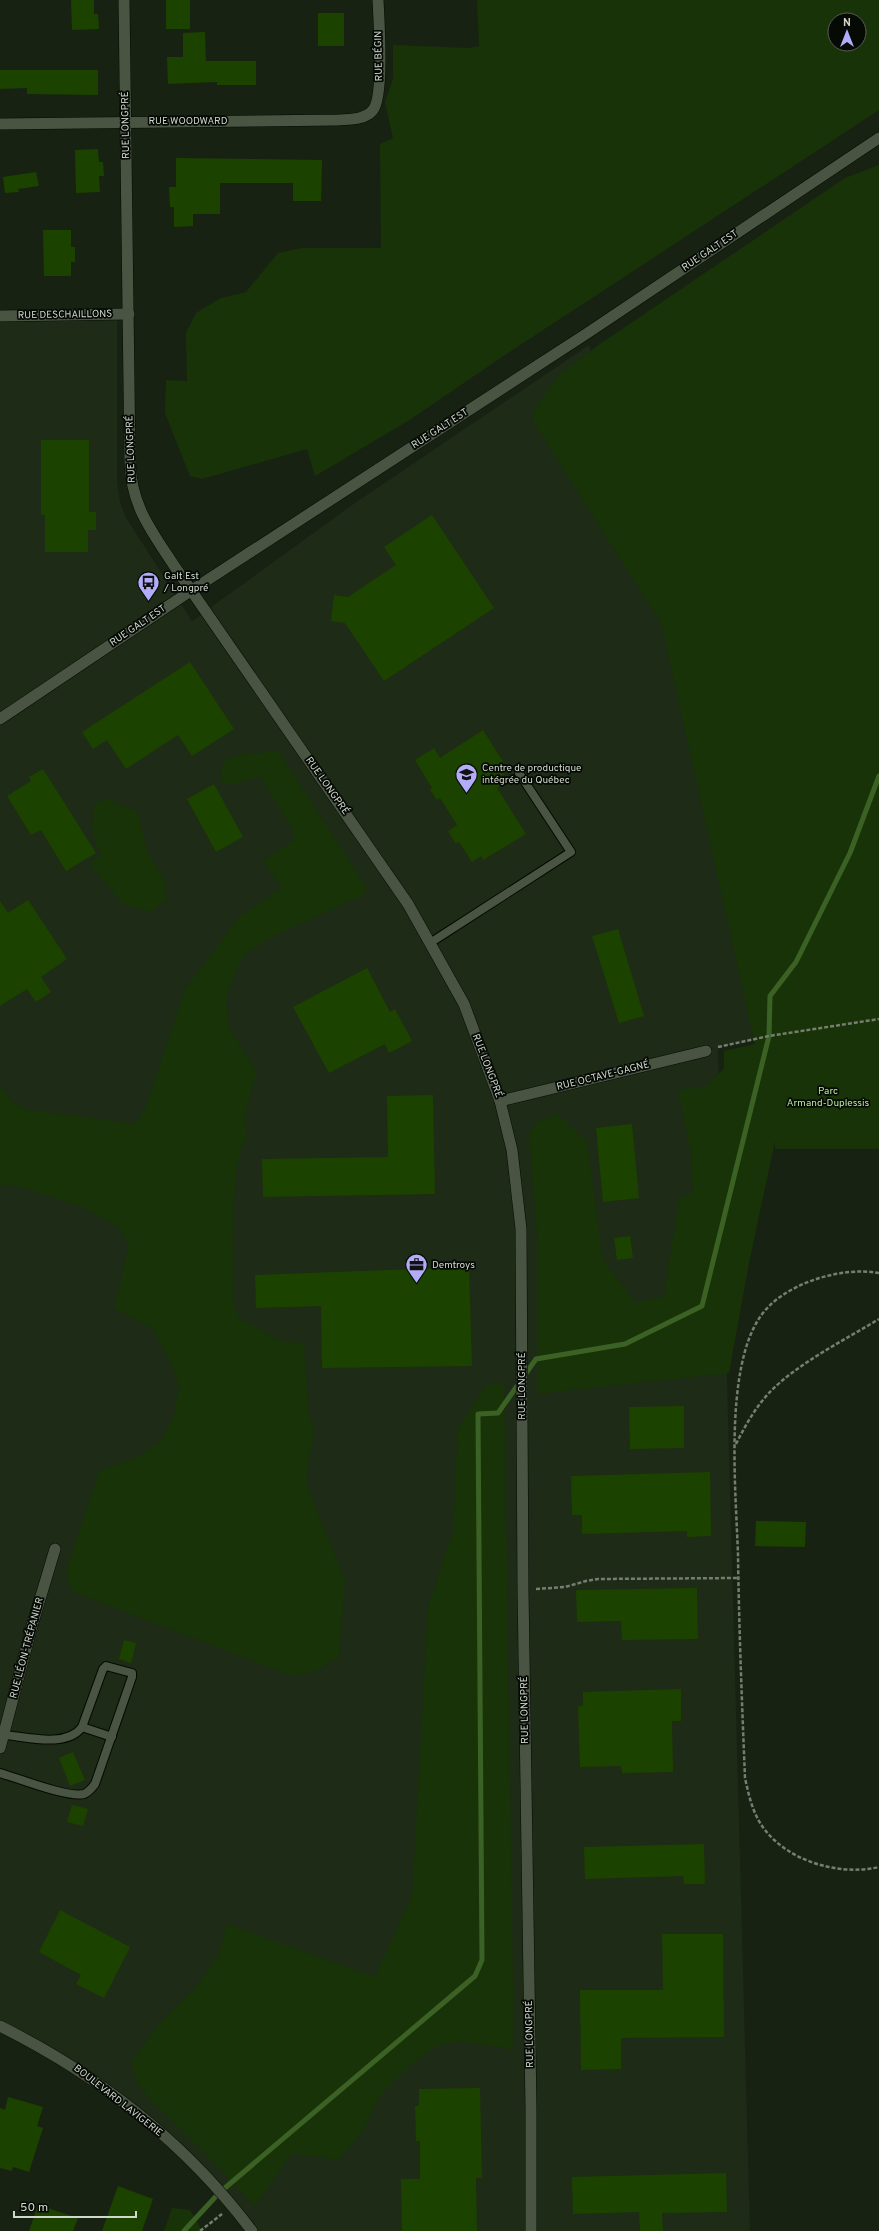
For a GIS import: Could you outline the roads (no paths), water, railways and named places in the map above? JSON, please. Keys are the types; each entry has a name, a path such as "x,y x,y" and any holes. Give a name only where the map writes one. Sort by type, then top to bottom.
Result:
{"street":[{"name":"RUE LONGPRÉ","path":"124,0 130,472 133,492 147,524 408,904 464,1004 500,1101 512,1150 521,1229 523,1590 531,2109 531,2231"},
{"name":"RUE BÉGIN","path":"374,110 377,102 379,86 378,0"},
{"name":"RUE WOODWARD","path":"0,124 338,120 366,116 374,110"},
{"name":"RUE GALT EST","path":"0,719 192,590 586,334 879,138"},
{"name":"RUE DESCHAILLONS","path":"0,316 129,314"},
{"name":"RUE OCTAVE-GAGNÉ","path":"500,1101 706,1051"},
{"name":"RUE LÉON-TRÉPANIER","path":"0,1748 2,1734 55,1549"},
{"name":"BOULEVARD LAVIGERIE","path":"0,2026 75,2067 142,2116 195,2165 252,2231"}],"lane":[{"path":"430,943 571,852 519,774"},
{"path":"0,1773 71,1795 83,1794 90,1791 96,1784 132,1677 132,1673 111,1666 106,1666 103,1669 79,1732 57,1740 2,1734"},
{"path":"82,1727 112,1737"}],"waterway":[{"path":"184,2231 219,2193 475,1976 482,1960 478,1414 498,1413 536,1359 625,1344 702,1306 769,1036 770,996 796,962 850,853 879,776"}],"place":[{"name":"Galt Est / Longpré","path":"149,602"},
{"name":"Centre de productique intégrée du Québec","path":"467,794"},
{"name":"Demtroys","path":"417,1284"}],"park label":[{"name":"Parc Armand-Duplessis","path":"828,1096"}]}
